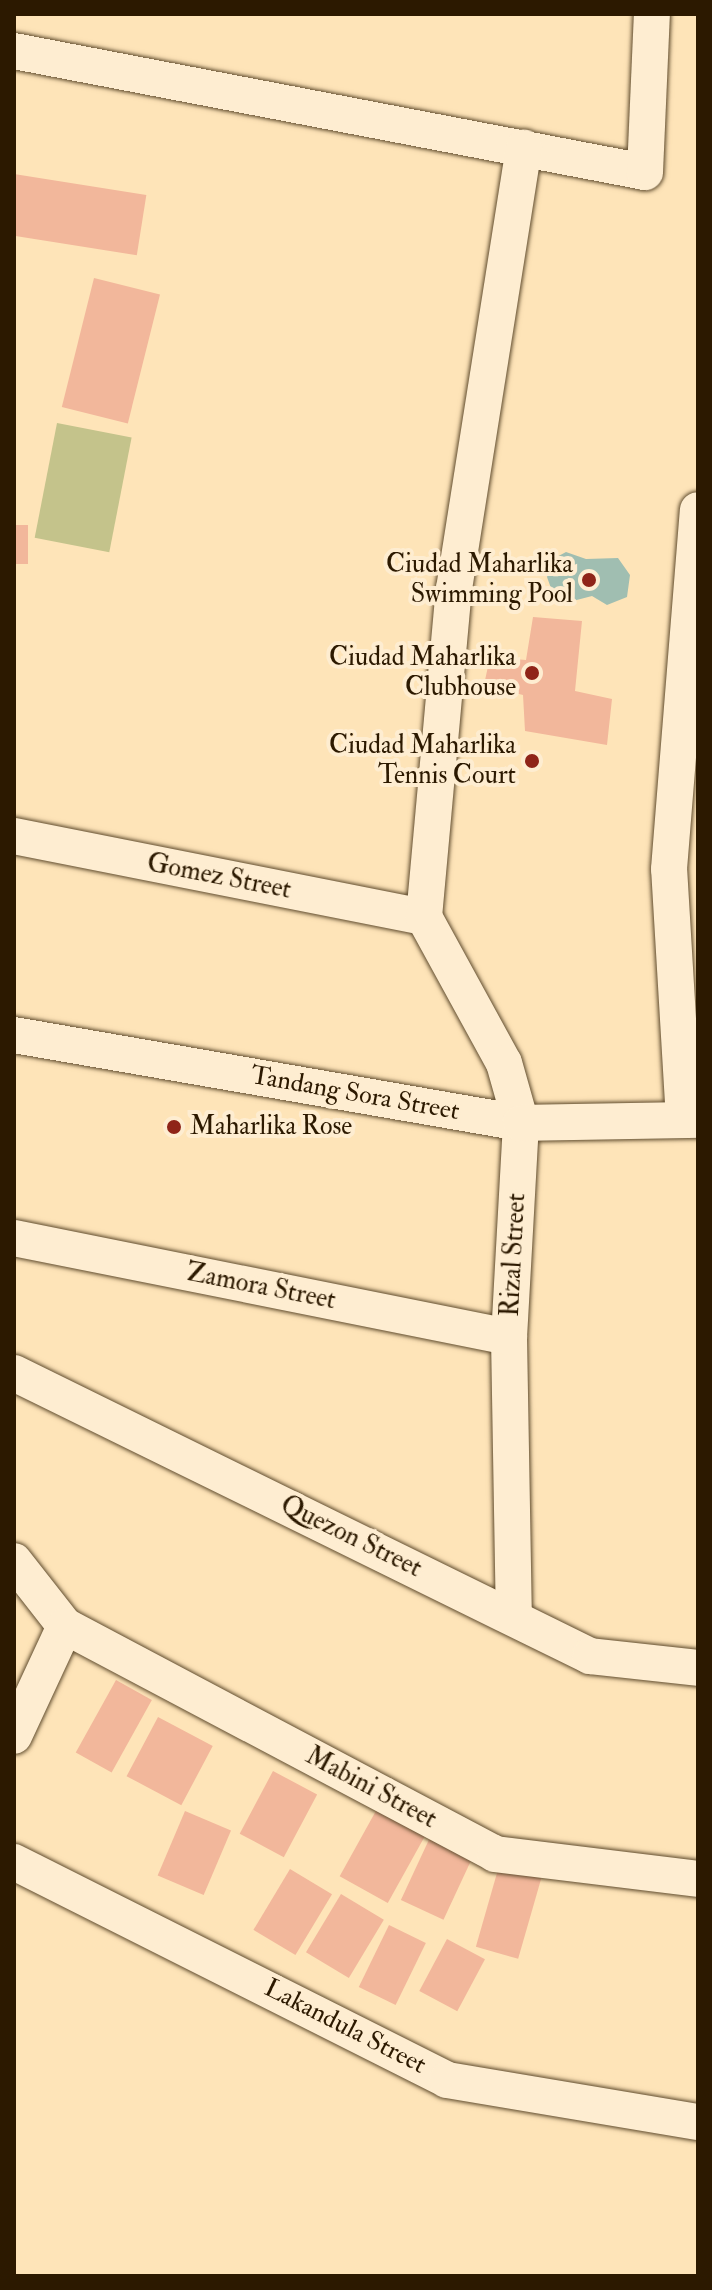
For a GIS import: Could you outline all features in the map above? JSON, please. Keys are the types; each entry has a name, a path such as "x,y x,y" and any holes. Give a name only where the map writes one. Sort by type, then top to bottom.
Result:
{"street":[{"path":"14,51 645,172 652,14"},
{"path":"424,917 454,589 524,148"},
{"path":"691,1120 683,869 698,510"},
{"name":"Gomez Street","path":"14,836 424,917"},
{"name":"Rizal Street","path":"424,917 504,1063 521,1123 509,1337 514,1616"},
{"name":"Tandang Sora Street","path":"14,1035 521,1123 691,1120"},
{"name":"Zamora Street","path":"14,1238 509,1337"},
{"name":"Quezon Street","path":"14,1373 590,1656 698,1668"},
{"path":"14,1561 65,1626 14,1736"},
{"name":"Mabini Street","path":"65,1626 495,1854 698,1879"},
{"name":"Lakandula Street","path":"14,1862 447,2080 698,2122"}],"shaded area":[{"path":"57,423 132,438 109,552 35,538"},
{"name":"Ciudad Maharlika Swimming Pool","path":"566,552 586,559 618,558 630,575 627,597 607,605 592,596 569,602 552,591 547,577 553,559"}],"building":[{"path":"14,174 146,195 137,255 14,236"},
{"path":"94,278 160,294 128,424 62,407"},
{"path":"14,525 28,525 28,564 14,564"},
{"name":"Ciudad Maharlika Clubhouse","path":"533,617 582,621 575,691 612,699 607,745 525,731 523,695 484,685 490,657 526,660"},
{"path":"116,1680 152,1700 112,1772 76,1753"},
{"path":"158,1717 213,1746 181,1805 127,1776"},
{"path":"273,1771 317,1794 284,1857 240,1834"},
{"path":"377,1809 425,1836 388,1903 340,1876"},
{"path":"185,1811 231,1831 204,1895 158,1875"},
{"path":"433,1831 476,1851 443,1920 401,1900"},
{"path":"499,1866 541,1878 518,1959 476,1947"},
{"path":"290,1869 332,1894 295,1955 253,1930"},
{"path":"341,1894 384,1920 349,1978 306,1952"},
{"path":"389,1925 426,1943 396,2005 359,1987"},
{"path":"447,1939 485,1959 457,2011 419,1991"}],"place":[{"name":"Ciudad Maharlika Swimming Pool","path":"589,580"},
{"name":"Ciudad Maharlika Clubhouse","path":"532,673"},
{"name":"Ciudad Maharlika Tennis Court","path":"532,761"},
{"name":"Maharlika Rose","path":"174,1127"}]}
